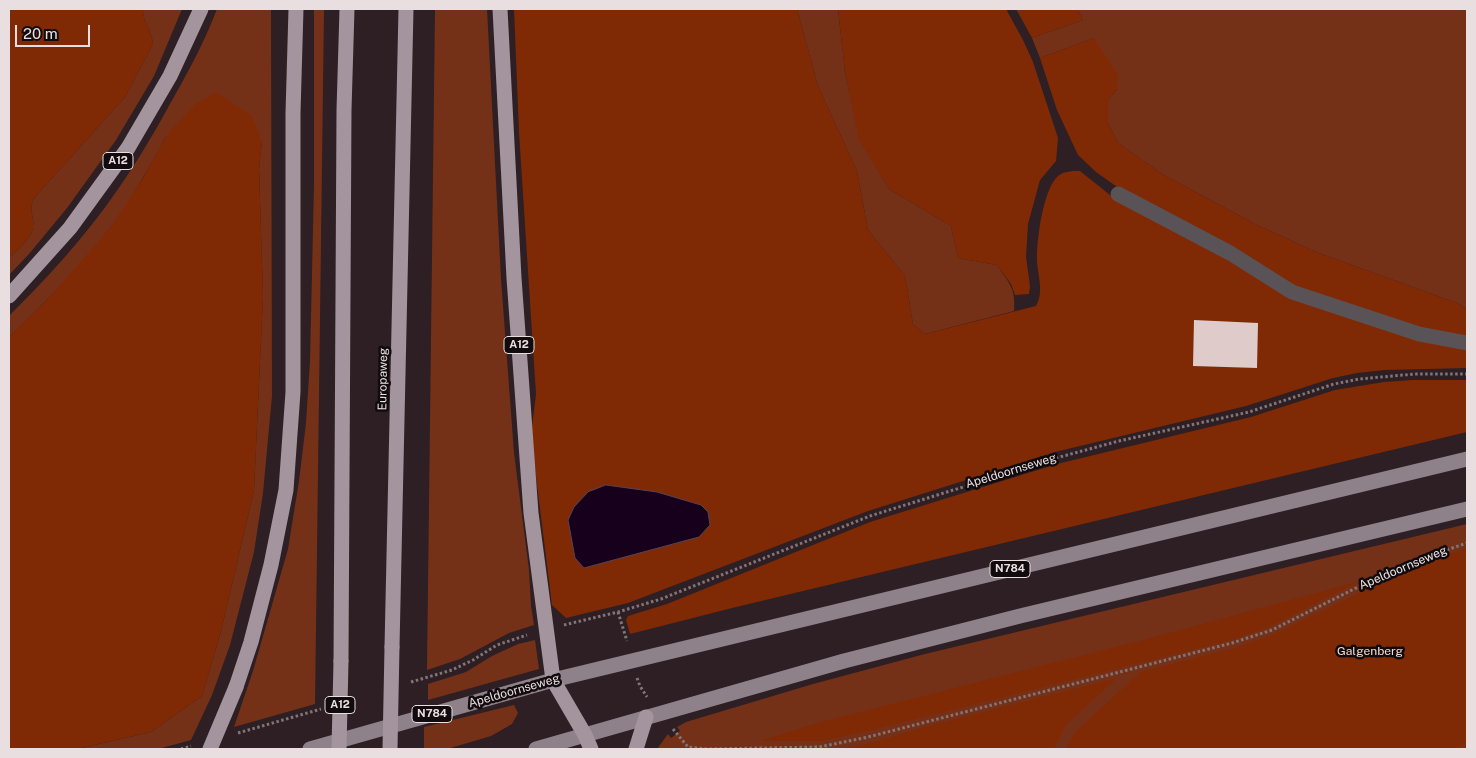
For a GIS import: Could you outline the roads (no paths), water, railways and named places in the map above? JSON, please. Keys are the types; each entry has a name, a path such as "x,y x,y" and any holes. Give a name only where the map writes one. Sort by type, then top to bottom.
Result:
{"highway":[{"name":"A12","path":"9,296 70,228 128,148 170,76 201,9"},
{"path":"210,749 236,687 251,642 271,565 286,490 293,392 293,123 296,9"},
{"name":"A12","path":"339,749 344,120 347,9"},
{"name":"Europaweg","path":"390,749 406,9"},
{"name":"A12","path":"500,9 514,278 531,514 553,680"},
{"path":"553,680 591,749"},
{"path":"636,749 652,715"}],"main road":[{"name":"Apeldoornseweg","path":"310,749 553,680 632,660 1467,458"},
{"path":"536,749 844,661 1020,616 1467,509"}],"street":[{"path":"1118,194 1230,253 1292,292 1418,334 1467,343"}],"park label":[{"name":"Galgenberg","path":"1370,651"}]}
